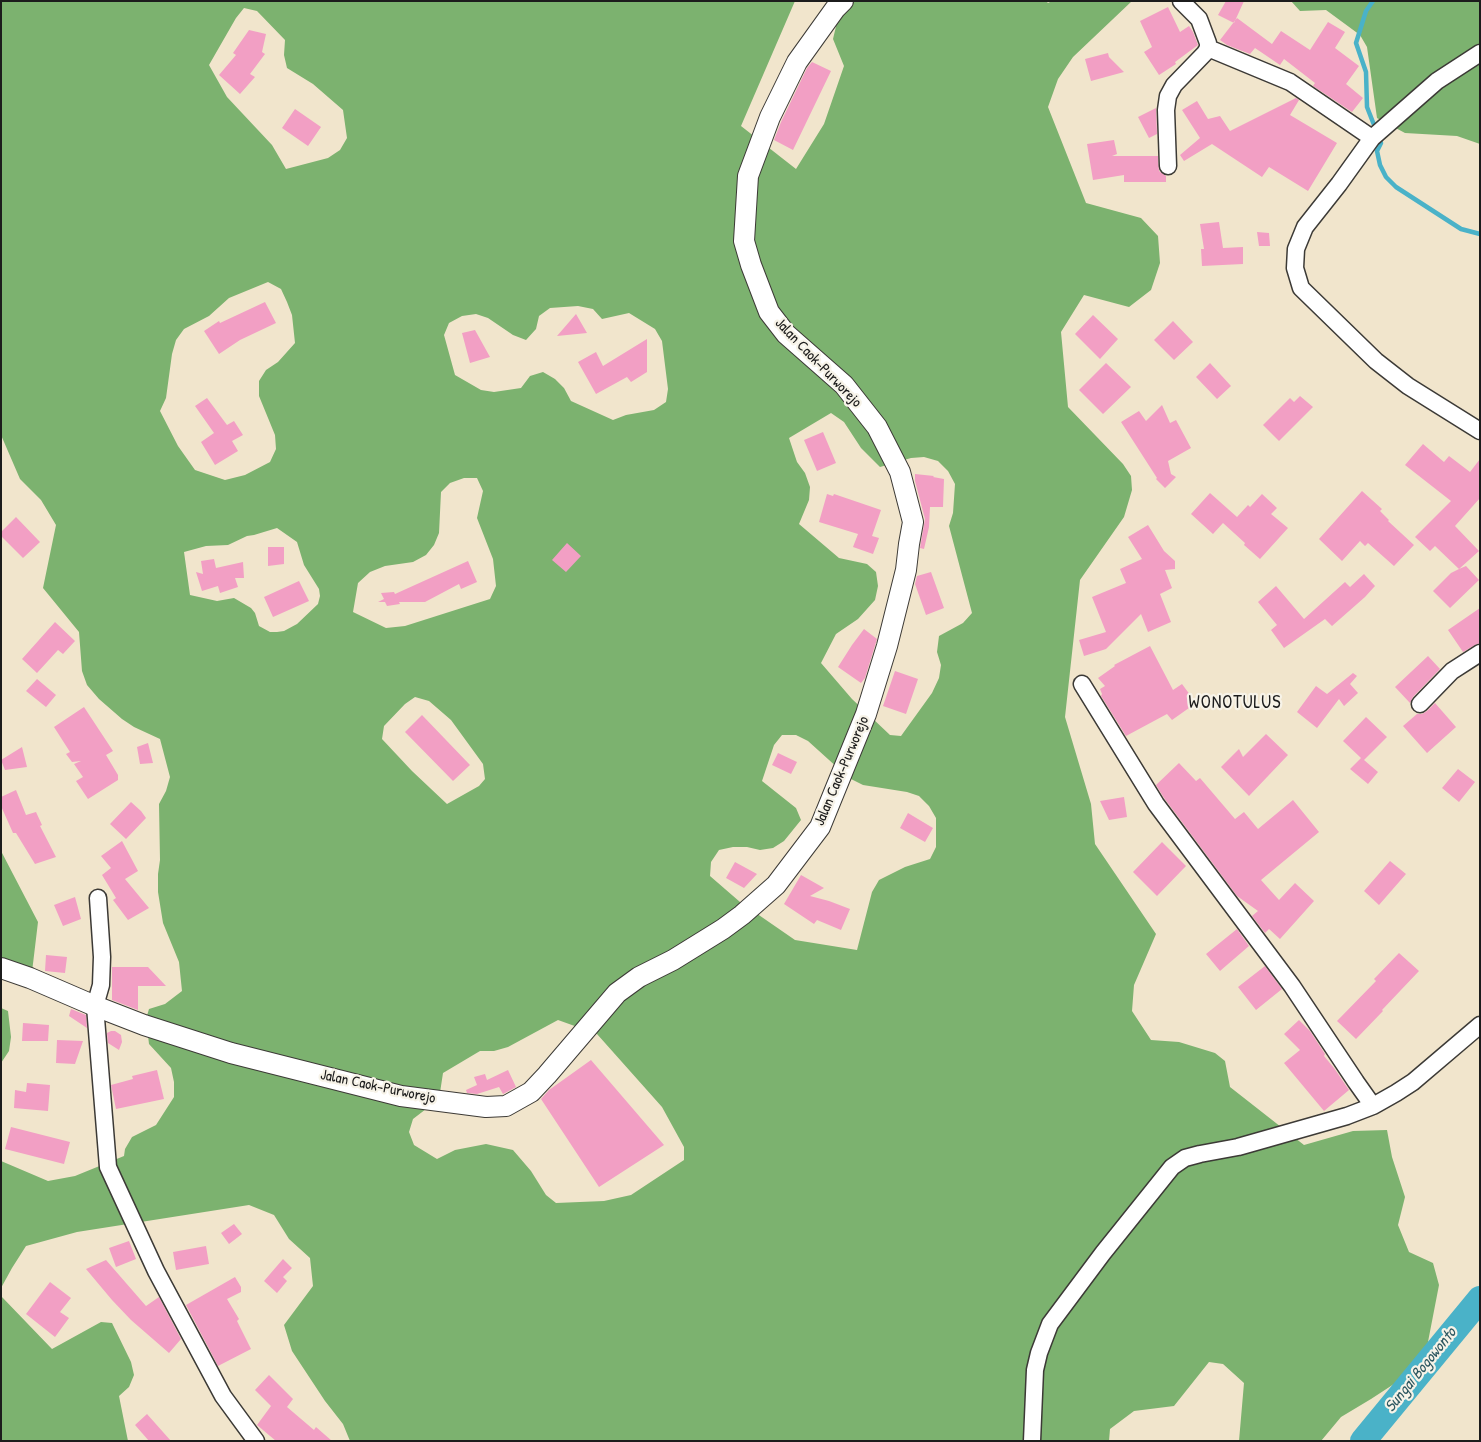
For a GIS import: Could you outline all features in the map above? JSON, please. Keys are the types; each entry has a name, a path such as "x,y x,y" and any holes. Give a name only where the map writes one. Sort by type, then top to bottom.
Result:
{"street":[{"name":"Jalan Caok-Purworejo","path":"1,968 144,1025 231,1053 402,1096 486,1107 506,1106 531,1092 618,993 639,977 673,960 723,929 776,885 820,826 866,714 887,646 906,570 913,522 900,472 877,427 844,385 786,334 770,312 751,265 744,241 748,176 770,117 797,62 834,9 843,1"},
{"path":"1168,166 1166,110 1168,96 1174,84 1208,48 1199,19 1181,1"},
{"path":"1208,48 1290,82 1377,134"},
{"path":"1480,53 1437,80 1377,134 1305,227 1296,249 1295,268 1301,288 1383,366 1408,386 1480,431"},
{"path":"1420,704 1452,671 1480,654"},
{"path":"1082,684 1156,804 1292,986 1369,1100"},
{"path":"98,898 102,957 101,986 95,1006 108,1167 156,1270 223,1396 256,1441"},
{"path":"1032,1441 1035,1370 1050,1324 1172,1167 1185,1158 1238,1147 1347,1116 1369,1100 1396,1093 1413,1082 1480,1025"}],"green space":[{"path":"1,1 795,1 741,126 796,169 824,124 844,66 833,39 842,1 1046,1 1048,3 1052,1 1132,1 1073,57 1058,79 1048,107 1086,203 1141,218 1158,236 1160,263 1151,290 1129,307 1084,295 1061,332 1068,407 1123,464 1131,476 1132,490 1124,517 1080,580 1065,717 1091,804 1095,844 1156,934 1134,985 1132,1011 1151,1040 1179,1042 1215,1053 1225,1061 1230,1087 1304,1145 1353,1131 1387,1130 1392,1157 1405,1197 1398,1225 1409,1252 1433,1263 1439,1285 1427,1347 1394,1384 1341,1417 1321,1441 1239,1441 1244,1383 1223,1364 1209,1362 1174,1406 1134,1411 1110,1429 1109,1441 350,1441 343,1424 325,1401 292,1351 284,1325 313,1286 310,1258 289,1239 274,1215 249,1205 77,1232 26,1246 1,1288 1,1161 48,1181 75,1176 124,1156 125,1149 132,1137 156,1125 174,1097 174,1082 171,1068 149,1044 146,1019 149,1009 165,1004 182,991 179,962 163,923 158,892 160,860 159,804 166,791 170,777 160,739 122,719 99,699 87,685 82,671 79,632 43,588 56,525 41,500 20,479 1,435","holes":["244,8 257,11 285,40 284,55 287,68 313,84 343,110 347,138 340,150 328,158 286,169 272,145 227,97 209,65 236,18","268,282 281,289 287,302 292,315 295,343 278,362 266,370 259,381 259,396 275,435 276,449 270,462 245,475 225,480 195,470 178,446 160,411 166,398 172,354 176,340 184,329 209,316 229,298","578,306 593,309 602,319 629,313 655,329 662,341 668,389 666,402 654,410 626,415 613,420 571,401 564,388 555,379 543,372 530,376 521,388 494,392 481,390 455,375 444,335 449,323 462,316 476,314 488,318 513,335 526,340 536,329 539,316 550,308","831,413 844,422 861,448 880,467 911,458 924,457 938,461 948,471 955,484 953,513 949,526 972,613 963,623 939,636 937,652 941,665 939,678 932,693 901,736 890,735 852,699 821,663 836,634 858,619 875,600 878,586 876,572 867,564 839,558 799,524 809,500 810,487 805,473 797,462 789,438","464,478 477,478 483,491 477,518 493,559 496,586 490,599 405,626 386,628 353,612 358,583 370,572 385,566 413,562 426,555 434,545 439,533 441,492 450,483","277,528 297,542 304,565 319,589 318,604 297,624 284,631 270,632 259,626 255,613 251,608 234,598 217,601 190,595 184,552 206,546 228,545 247,536","415,697 429,701 451,720 483,764 485,779 479,786 447,804 382,739 384,726 405,704","782,735 796,735 808,741 849,778 863,785 907,792 919,796 929,806 936,818 936,847 930,859 905,867 879,880 872,892 857,950 795,940 740,902 710,876 711,862 719,850 733,847 747,847 760,850 773,848 784,841 801,820 796,808 762,781 774,745","558,1020 597,1034 662,1107 684,1147 684,1160 631,1195 604,1201 556,1203 546,1195 531,1171 513,1150 486,1144 455,1150 437,1159 414,1145 409,1132 413,1119 439,1099 443,1073 480,1051 494,1051 508,1047"]},
{"path":"1291,1 1480,1 1480,144 1457,136 1405,133 1377,118 1367,47 1360,35 1326,10 1300,11"},
{"path":"1,851 38,922 32,972 1,961"},
{"path":"1,1008 8,1011 11,1037 9,1051 1,1063"},
{"path":"1,1296 52,1349 101,1322 112,1323 131,1362 134,1375 129,1387 119,1396 128,1441 1,1441"}],"building":[{"path":"1226,1 1244,1 1234,23 1218,15"},
{"path":"1168,7 1180,32 1189,26 1198,45 1175,62 1176,64 1159,75 1144,52 1152,47 1140,21"},
{"path":"1237,18 1272,44 1281,31 1310,50 1328,22 1345,32 1335,48 1359,66 1346,84 1363,98 1352,112 1313,86 1315,83 1284,59 1280,65 1255,48 1250,54 1227,45 1220,40"},
{"path":"249,30 266,34 262,52 265,54 250,74 255,77 240,94 219,75 236,55 233,53"},
{"path":"1108,53 1109,57 1124,72 1091,81 1085,59"},
{"path":"812,62 831,71 793,150 774,140 807,68"},
{"path":"1296,98 1299,100 1290,115 1337,143 1308,191 1269,167 1262,177 1212,144 1184,161 1180,155 1200,138 1182,110 1197,101 1208,119 1220,116 1230,131"},
{"path":"1156,108 1157,134 1149,138 1138,117"},
{"path":"295,109 321,127 308,146 282,128"},
{"path":"1114,140 1117,154 1112,156 1158,156 1159,171 1166,176 1166,182 1124,182 1124,175 1093,180 1087,144"},
{"path":"1219,222 1223,248 1243,247 1243,264 1202,266 1201,249 1204,249 1200,224"},
{"path":"1257,232 1269,233 1270,246 1259,246"},
{"path":"265,302 276,323 240,340 219,354 204,331 219,321 220,323"},
{"path":"576,314 587,333 557,336"},
{"path":"1093,315 1118,339 1100,359 1075,334"},
{"path":"1173,321 1193,342 1174,360 1154,340"},
{"path":"475,330 490,357 470,363 462,333"},
{"path":"647,339 647,372 631,382 627,377 596,394 578,362 596,352 603,366"},
{"path":"1106,363 1131,387 1103,414 1079,390"},
{"path":"1210,363 1231,386 1217,399 1196,377"},
{"path":"1300,396 1313,407 1279,441 1263,425 1290,398 1294,402"},
{"path":"207,398 227,425 234,421 243,435 232,441 238,451 215,465 201,442 214,433 195,406"},
{"path":"1162,405 1170,423 1176,420 1191,448 1168,461 1171,474 1176,477 1165,488 1156,479 1121,422 1139,411 1146,421"},
{"path":"823,432 836,463 817,471 804,440"},
{"path":"1423,444 1444,462 1449,456 1470,472 1480,459 1480,498 1455,526 1479,551 1459,569 1435,546 1430,551 1415,537 1451,501 1405,465"},
{"path":"915,474 944,479 943,507 930,507 929,527 924,549 920,548 925,519 915,481"},
{"path":"1362,491 1382,509 1380,511 1388,521 1414,545 1394,566 1368,543 1365,546 1360,541 1342,561 1319,539"},
{"path":"1210,493 1237,517 1262,494 1277,508 1271,514 1288,528 1260,559 1223,523 1213,534 1191,514"},
{"path":"827,494 833,496 834,494 881,510 872,536 879,538 873,554 853,547 858,534 819,522"},
{"path":"16,517 40,542 23,558 1,536 1,532"},
{"path":"1148,525 1164,551 1175,561 1175,569 1165,570 1172,588 1160,594 1171,622 1148,632 1141,614 1106,649 1084,656 1079,640 1106,632 1092,597 1126,583 1120,569 1142,559 1128,537"},
{"path":"567,543 581,556 566,572 552,560"},
{"path":"268,547 284,547 284,564 268,566"},
{"path":"214,559 216,568 243,562 244,578 235,578 238,587 220,593 218,586 202,591 196,572 203,574 201,561"},
{"path":"468,561 477,582 461,589 459,584 425,602 399,602 400,604 387,606 385,602 378,602 384,599 381,593 394,592 395,594"},
{"path":"1466,566 1479,580 1450,608 1433,591 1451,573"},
{"path":"931,572 944,608 926,615 915,584 917,576"},
{"path":"1364,574 1375,586 1365,597 1332,626 1325,619 1284,648 1271,630 1277,625 1258,602 1276,586 1304,619 1345,582 1350,587"},
{"path":"299,581 309,601 273,617 264,597"},
{"path":"1480,608 1480,643 1463,652 1448,630"},
{"path":"55,622 75,641 63,654 58,650 37,673 22,659"},
{"path":"864,629 877,639 865,678 861,683 838,667"},
{"path":"1150,646 1173,690 1182,684 1196,703 1172,720 1167,714 1126,736 1101,696 1100,689 1105,686 1098,678 1114,665"},
{"path":"1428,656 1440,669 1413,697 1410,703 1395,687"},
{"path":"895,671 918,679 906,714 883,706"},
{"path":"1353,673 1357,676 1350,684 1358,693 1344,706 1339,699 1317,728 1297,712 1316,686 1327,694"},
{"path":"37,679 56,695 46,707 26,691"},
{"path":"1435,703 1456,727 1427,753 1403,726 1417,714 1427,711"},
{"path":"84,707 113,751 106,755 118,775 118,780 88,799 76,781 83,777 74,764 81,761 72,762 66,754 70,752 54,727"},
{"path":"422,715 470,765 453,781 405,732"},
{"path":"1366,717 1387,737 1364,760 1378,772 1368,784 1350,769 1361,758 1343,741"},
{"path":"1266,734 1288,755 1249,796 1221,767 1239,749 1243,757"},
{"path":"148,743 153,763 140,764 137,747"},
{"path":"22,747 27,767 5,770 1,760"},
{"path":"778,753 797,762 791,774 772,765"},
{"path":"1179,763 1196,781 1200,778 1235,819 1244,812 1258,829 1293,800 1319,832 1261,880 1279,900 1295,883 1314,901 1280,939 1269,929 1265,933 1252,916 1258,911 1237,896 1156,785"},
{"path":"1458,769 1475,782 1459,802 1442,788"},
{"path":"16,790 26,815 36,812 42,825 40,826 56,857 35,864 16,833 13,833 1,806 1,797"},
{"path":"1124,797 1127,817 1109,820 1100,801"},
{"path":"131,802 146,818 126,839 110,824"},
{"path":"908,813 933,828 925,842 900,828"},
{"path":"122,841 138,871 125,879 149,908 128,920 113,900 116,898 102,875 111,868 101,856"},
{"path":"1162,842 1186,866 1157,896 1133,872"},
{"path":"1390,861 1406,874 1379,905 1364,891"},
{"path":"735,862 757,874 744,888 726,878"},
{"path":"801,875 824,888 810,896 850,909 841,930 817,920 814,924 784,904"},
{"path":"75,897 81,919 63,926 54,905"},
{"path":"1237,929 1249,946 1220,971 1206,954"},
{"path":"1399,953 1419,971 1356,1039 1337,1021 1376,981 1374,979"},
{"path":"46,955 67,957 65,973 45,971"},
{"path":"1265,966 1282,989 1256,1010 1238,987"},
{"path":"112,967 148,967 166,986 138,986 138,1010 112,1000"},
{"path":"71,1009 86,1015 87,1028 69,1016"},
{"path":"1299,1020 1310,1031 1325,1054 1324,1056 1349,1090 1324,1111 1284,1063 1300,1050 1284,1034"},
{"path":"23,1023 49,1025 48,1041 22,1041"},
{"path":"111,1031 121,1035 122,1042 119,1050 108,1043 107,1033"},
{"path":"57,1040 83,1041 75,1064 56,1063"},
{"path":"591,1060 664,1145 599,1187 541,1099 549,1090"},
{"path":"157,1070 164,1099 116,1109 111,1085 133,1079 132,1076"},
{"path":"508,1070 516,1087 503,1094 499,1087 477,1094 467,1093 466,1090 477,1085 474,1077 485,1074 487,1080"},
{"path":"27,1083 50,1085 48,1111 14,1108 15,1090 26,1092"},
{"path":"11,1127 70,1142 64,1164 5,1149"},
{"path":"234,1224 242,1234 229,1244 221,1233"},
{"path":"129,1241 136,1259 116,1267 109,1248"},
{"path":"206,1246 209,1264 176,1270 173,1252"},
{"path":"283,1259 292,1268 283,1277 287,1281 277,1293 264,1281"},
{"path":"106,1260 146,1306 159,1297 181,1339 169,1353 131,1320 86,1269"},
{"path":"235,1277 241,1287 241,1292 227,1299 239,1319 237,1321 251,1349 218,1366 186,1305"},
{"path":"50,1282 71,1298 60,1312 69,1318 55,1337 26,1314"},
{"path":"269,1375 293,1399 287,1407 314,1430 316,1427 332,1441 276,1441 257,1425 271,1406 255,1390"},
{"path":"147,1414 171,1441 149,1441 135,1425"}],"waterway":[{"path":"1373,1 1366,11 1356,43 1366,72 1367,107 1376,130"},
{"path":"1379,138 1381,143 1377,151 1380,165 1386,177 1396,187 1461,229 1480,234"},
{"name":"Sungai Bogowonto","path":"1363,1441 1480,1299"}],"district":[{"name":"WONOTULUS","path":"1235,703"}]}
